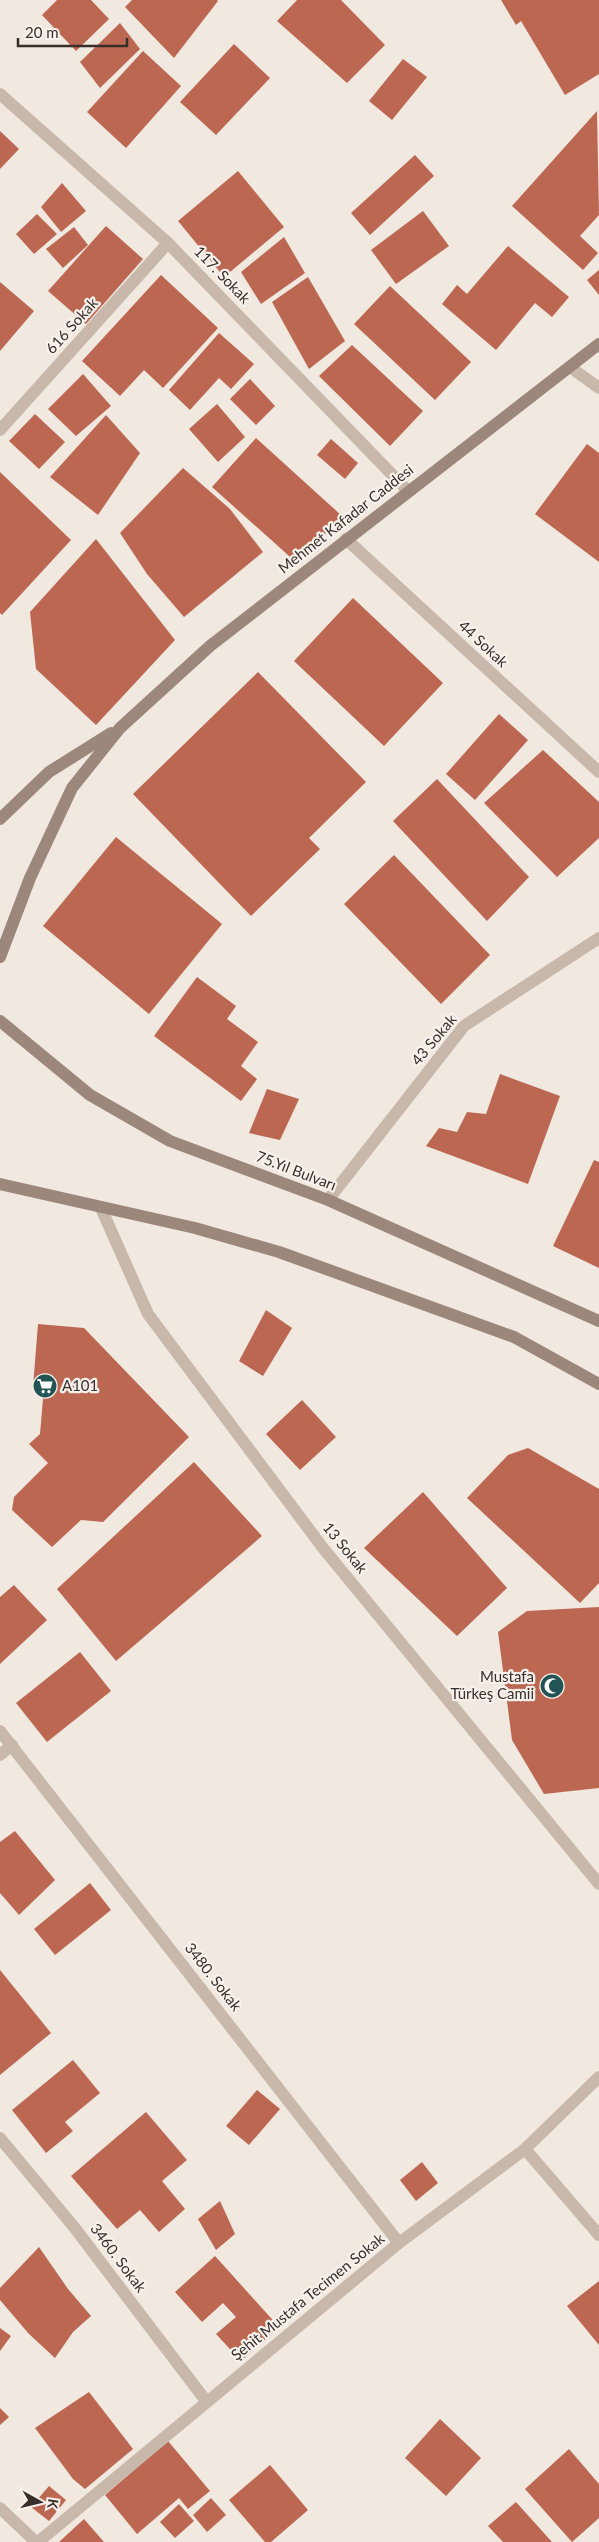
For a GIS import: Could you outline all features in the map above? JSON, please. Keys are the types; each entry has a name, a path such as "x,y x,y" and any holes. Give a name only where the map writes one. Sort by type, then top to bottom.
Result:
{"main road":[{"name":"Mehmet Kafadar Caddesi","path":"0,957 30,878 72,788 120,728 210,646 599,344"},
{"name":"Mehmet Kafadar Caddesi","path":"0,820 49,772 120,728"},
{"name":"75.Yıl Bulvarı","path":"0,1021 90,1095 170,1141 328,1200 599,1321"},
{"path":"0,1184 195,1228 279,1252 514,1337 599,1384"}],"street":[{"name":"117. Sokak","path":"0,94 168,243 408,491"},
{"name":"616 Sokak","path":"0,430 168,243"},
{"path":"570,367 599,388"},
{"name":"44 Sokak","path":"346,539 599,772"},
{"name":"43 Sokak","path":"328,1200 464,1026 599,938"},
{"name":"13 Sokak","path":"101,1208 148,1314 323,1548 599,1884"},
{"name":"3480. Sokak","path":"0,1731 399,2243"},
{"path":"0,1755 12,1745"},
{"name":"Şehit Mustafa Tecimen Sokak","path":"37,2542 399,2243 525,2149 599,2077"},
{"name":"3460. Sokak","path":"0,2138 74,2227 206,2402"},
{"path":"525,2149 599,2234"},
{"path":"0,2508 37,2542"}],"building":[{"path":"57,0 91,0 109,19 76,51 42,15"},
{"path":"132,0 218,1 174,58 125,7"},
{"path":"297,0 341,0 385,45 347,83 277,21"},
{"path":"501,0 599,0 599,74 565,95 521,21 516,25"},
{"path":"120,23 140,49 100,88 80,62"},
{"path":"234,44 270,78 216,135 180,102"},
{"path":"143,51 181,86 126,148 87,112"},
{"path":"403,59 427,77 392,120 369,101"},
{"path":"597,111 599,215 580,236 598,253 583,270 512,206"},
{"path":"0,131 19,149 0,169"},
{"path":"415,155 434,176 370,235 351,213"},
{"path":"238,171 284,227 224,277 178,221"},
{"path":"62,183 86,211 61,232 41,207"},
{"path":"423,211 449,246 396,284 371,250"},
{"path":"37,214 57,234 34,254 16,234"},
{"path":"106,226 143,259 86,324 48,291"},
{"path":"74,227 88,245 63,268 46,249"},
{"path":"284,237 305,273 261,304 241,272"},
{"path":"508,246 569,297 552,317 535,303 496,350 442,304 457,285 467,294"},
{"path":"599,270 599,295 587,280"},
{"path":"161,275 218,328 163,388 144,370 120,396 82,361"},
{"path":"308,277 345,341 309,369 272,302"},
{"path":"0,282 34,311 0,351"},
{"path":"390,286 471,362 435,400 354,324"},
{"path":"219,333 254,364 231,389 219,378 190,410 169,390"},
{"path":"352,345 423,411 390,446 319,376"},
{"path":"83,374 111,406 76,436 48,409"},
{"path":"250,379 275,406 256,425 230,399"},
{"path":"217,404 245,437 218,462 189,429"},
{"path":"35,414 65,442 39,469 9,441"},
{"path":"106,415 140,453 98,515 50,477"},
{"path":"256,438 342,516 298,564 212,487"},
{"path":"331,439 358,463 345,479 317,455"},
{"path":"587,444 599,453 599,562 535,514"},
{"path":"183,468 230,509 263,552 184,617 147,574 120,533"},
{"path":"0,472 71,540 2,615 0,613"},
{"path":"96,539 175,640 96,725 36,669 30,612"},
{"path":"353,598 443,683 384,746 294,661"},
{"path":"258,672 366,782 309,838 320,849 251,916 133,794"},
{"path":"499,714 528,740 475,800 446,774"},
{"path":"543,750 599,802 599,838 557,877 484,803"},
{"path":"437,779 529,877 487,921 393,821"},
{"path":"116,837 222,924 149,1014 43,926"},
{"path":"394,855 490,955 441,1004 344,904"},
{"path":"197,977 236,1006 227,1019 258,1042 241,1066 257,1079 241,1101 154,1036"},
{"path":"500,1074 560,1096 528,1184 426,1146 439,1128 457,1132 467,1112 486,1114"},
{"path":"267,1089 299,1099 280,1140 249,1133"},
{"path":"594,1160 599,1162 599,1268 553,1246"},
{"path":"266,1310 292,1328 263,1376 239,1361"},
{"path":"38,1324 84,1328 189,1437 103,1522 81,1520 52,1547 12,1510 14,1497 48,1463 29,1444 40,1434 43,1399 33,1387"},
{"path":"302,1400 336,1437 300,1470 266,1434"},
{"path":"528,1448 599,1489 599,1583 580,1603 467,1498 508,1455"},
{"path":"194,1462 262,1536 116,1661 57,1589"},
{"path":"423,1492 507,1588 457,1636 364,1548"},
{"path":"14,1585 47,1620 0,1664 0,1597"},
{"name":"Mustafa Türkeş Camii","path":"599,1607 599,1788 544,1794 512,1740 498,1632 527,1611"},
{"path":"80,1652 111,1691 47,1742 16,1703"},
{"path":"15,1831 55,1880 19,1915 0,1893 0,1842"},
{"path":"90,1883 111,1910 55,1955 34,1929"},
{"path":"0,1970 51,2033 0,2075"},
{"path":"73,2060 100,2093 65,2122 73,2131 46,2153 12,2110"},
{"path":"257,2090 280,2109 249,2145 226,2126"},
{"path":"146,2112 187,2160 162,2181 185,2209 159,2232 140,2210 117,2229 71,2176"},
{"path":"422,2162 438,2183 416,2201 400,2180"},
{"path":"220,2201 235,2234 216,2250 198,2219"},
{"path":"39,2247 68,2289 91,2316 73,2332 55,2358 29,2334 0,2300 0,2288"},
{"path":"215,2256 279,2327 241,2361 216,2334 236,2317 223,2303 202,2322 175,2292"},
{"path":"599,2281 599,2345 567,2306"},
{"path":"0,2328 11,2336 0,2351"},
{"path":"89,2392 133,2449 85,2489 73,2479 35,2428"},
{"path":"0,2408 9,2417 0,2425"},
{"path":"440,2419 481,2458 446,2496 405,2458"},
{"path":"168,2441 210,2491 188,2509 179,2498 137,2534 105,2495"},
{"path":"569,2449 599,2484 599,2518 572,2542 525,2489"},
{"path":"270,2465 308,2510 271,2542 265,2542 229,2500"},
{"path":"49,2486 66,2500 49,2521 31,2507"},
{"path":"211,2498 226,2515 207,2532 193,2515"},
{"path":"516,2502 552,2542 503,2542 488,2526"},
{"path":"179,2504 194,2521 175,2538 160,2522"},
{"path":"84,2519 104,2542 59,2542"}],"place":[{"name":"A101","path":"45,1386"},
{"name":"Mustafa Türkeş Camii","path":"552,1686"}]}
